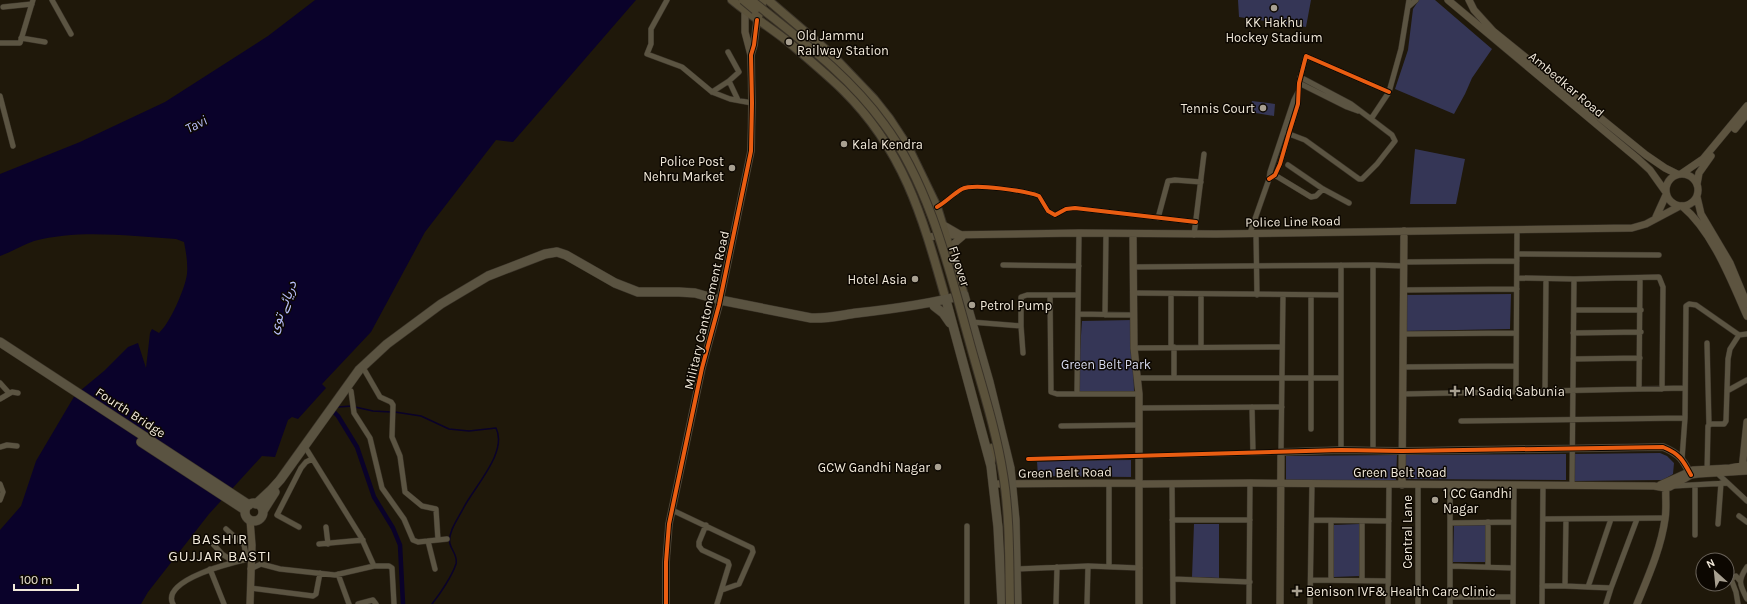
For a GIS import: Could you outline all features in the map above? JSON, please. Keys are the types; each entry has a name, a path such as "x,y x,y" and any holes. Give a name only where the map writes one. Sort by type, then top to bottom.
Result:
{"highway":[{"path":"345,395 359,370 374,356 441,304 493,274 550,253 557,252 566,255 616,283 638,292 687,292 782,318 824,322 897,313 934,306 946,301"},
{"path":"253,507 262,516 252,521 245,515 253,507 271,490 345,395 380,356 432,315 461,296 499,277 553,258 563,258 602,280 635,296 644,298 682,297 817,318 899,308 964,297 989,382 1010,468 1017,568 1017,604"},
{"path":"946,301 991,466 994,484 1002,604"},
{"path":"934,306 943,313 954,329"},
{"name":"Fourth Bridge","path":"0,342 71,392"},
{"name":"Fourth Bridge","path":"0,348 253,507"},
{"path":"253,507 306,450 311,440"}],"main road":[{"path":"732,0 757,20 785,39 842,89 862,110 877,129 894,155 919,208 946,301"},
{"name":"Flyover","path":"743,0 847,85 870,112 899,152 911,175 924,207 953,296 978,385 992,448 991,466"},
{"path":"751,0 745,11 745,32 751,55"},
{"name":"Flyover","path":"751,0 833,67 849,83 885,124 915,174 928,206 956,295 997,446 1003,475 1008,530 1010,604"},
{"path":"757,20 763,0"},
{"path":"768,0 831,54 885,112 908,148 937,207 964,297"},
{"path":"776,0 778,9"},
{"name":"Ambedkar Road","path":"1448,0 1638,159 1650,170 1665,193"},
{"path":"1469,0 1474,10 1493,31 1646,155 1665,168 1679,174 1690,176 1697,184 1699,190 1697,197 1693,203 1680,207"},
{"path":"771,30 767,21 775,14 788,23 794,23"},
{"name":"Military Cantonement Road","path":"666,604 666,562 669,524 702,368 719,302 751,151 751,55 754,45 757,20"},
{"path":"1656,217 1667,183 1672,177 1704,159 1747,106"},
{"path":"1697,184 1699,173 1705,163 1747,114"},
{"path":"1665,193 1671,203 1680,207 1705,234 1720,255 1747,316"},
{"path":"1697,197 1701,214 1723,250 1747,304"},
{"name":"Police Line Road","path":"928,237 945,235 963,236 1079,233 1253,234 1632,228 1646,224 1656,217 1680,207"},
{"path":"942,224 963,236 949,248"},
{"path":"1402,485 1404,231"},
{"path":"1133,234 1134,348 1140,408 1138,425 1140,568 1139,604"},
{"path":"1745,468 1747,422"},
{"path":"1280,604 1281,452 1373,449 1402,451 1663,448 1680,457 1688,475"},
{"path":"1637,604 1655,558 1665,518 1663,486 1688,475 1730,468 1745,468"},
{"path":"1707,471 1717,473 1745,468"},
{"name":"Green Belt Road","path":"994,484 1312,483 1402,485 1514,484 1674,486 1688,475"},
{"path":"250,604 249,559 252,545 252,521"}],"street":[{"path":"52,0 71,34"},
{"path":"667,0 651,29 651,44 647,54 682,67 712,92 738,100 752,102"},
{"path":"1371,119 1389,92 1401,49 1409,0"},
{"path":"1408,7 1416,0"},
{"path":"0,43 19,43 32,2 3,7"},
{"path":"21,38 45,42"},
{"path":"712,92 729,81 739,72 728,52"},
{"path":"1257,295 1257,266 1253,234 1269,179 1286,133 1294,100 1298,92 1306,56 1389,92"},
{"path":"1286,133 1305,140 1359,179 1362,179 1377,164 1395,141 1392,135 1351,104 1300,80"},
{"path":"729,81 738,100"},
{"path":"0,96 13,146"},
{"path":"1194,234 1204,154"},
{"path":"1288,165 1323,189 1349,203"},
{"path":"1272,174 1311,197 1316,196 1323,189"},
{"path":"1158,218 1168,181 1176,180 1201,182"},
{"path":"937,207 949,200 961,190 976,186 1034,194 1040,197 1048,211 1055,215 1066,209 1075,208 1196,222"},
{"path":"1516,391 1517,230"},
{"path":"1077,393 1079,233"},
{"path":"1105,315 1106,234"},
{"path":"1517,254 1659,256"},
{"path":"1134,266 1373,265 1517,261"},
{"path":"1003,265 1079,266"},
{"path":"1341,265 1341,450"},
{"path":"1373,265 1373,449"},
{"path":"1517,278 1659,278 1662,283 1662,389"},
{"path":"1639,390 1641,310 1640,278"},
{"path":"1545,391 1546,279"},
{"path":"1572,485 1574,279"},
{"path":"1404,290 1517,289"},
{"path":"1134,293 1341,295"},
{"path":"1171,294 1174,378"},
{"path":"1200,294 1201,347"},
{"path":"1023,353 1021,297 1027,295 1078,295"},
{"path":"1050,295 1050,392 1056,394 1139,394"},
{"path":"1028,459 1281,452 1283,295"},
{"path":"1311,430 1312,295"},
{"path":"1680,457 1685,418 1686,305 1696,305 1739,335 1747,334"},
{"path":"1574,310 1641,310"},
{"path":"1078,314 1134,315"},
{"path":"971,322 1021,326"},
{"path":"1573,333 1640,332"},
{"path":"1404,334 1516,333"},
{"path":"1709,425 1724,424 1726,422 1728,359 1730,349 1739,335"},
{"path":"1707,343 1709,425 1707,471"},
{"path":"1134,348 1282,346"},
{"path":"1573,358 1640,358"},
{"path":"1404,366 1516,366"},
{"path":"365,371 380,397 391,402 393,411 392,437 400,456 405,492 422,506 436,509 438,540"},
{"path":"1137,378 1341,378"},
{"path":"1727,391 1747,380"},
{"path":"0,383 9,393"},
{"path":"1403,394 1685,388"},
{"path":"0,399 9,393 18,393"},
{"path":"345,395 354,413 370,438 384,492 404,519 413,540 418,542 447,539"},
{"path":"1252,407 1253,453"},
{"path":"1140,408 1282,407"},
{"path":"1461,421 1685,418"},
{"path":"1061,426 1138,425"},
{"path":"0,447 7,445 17,446"},
{"path":"306,450 363,540 374,566"},
{"path":"298,526 277,515 301,468 306,462 312,459"},
{"path":"1717,473 1747,501"},
{"path":"1109,483 1109,567"},
{"path":"1249,604 1250,483"},
{"path":"1310,604 1312,483"},
{"path":"1718,524 1721,483"},
{"path":"1674,486 1727,483"},
{"path":"0,484 3,492 0,500"},
{"path":"1172,484 1173,604"},
{"path":"1388,604 1389,484"},
{"path":"1450,484 1450,604"},
{"path":"1513,604 1514,484"},
{"name":"Central Lane","path":"1418,485 1418,604"},
{"path":"1542,604 1543,485"},
{"path":"1695,485 1695,535"},
{"path":"672,510 749,545 753,551 739,584 722,590"},
{"path":"1739,516 1747,522"},
{"path":"1543,519 1665,518"},
{"path":"1566,519 1566,586"},
{"path":"1588,587 1611,519"},
{"path":"1606,604 1637,519"},
{"path":"1172,520 1250,520"},
{"path":"1312,520 1389,521"},
{"path":"1331,521 1331,580"},
{"path":"1362,521 1362,580"},
{"path":"1488,522 1488,567"},
{"path":"1450,524 1513,522"},
{"path":"706,526 699,542 699,546 702,550 728,562 729,565 717,604"},
{"path":"967,526 967,604"},
{"path":"326,527 328,544"},
{"path":"173,604 171,597 177,588 188,579 234,562 249,559 244,545 226,529"},
{"path":"319,544 363,540"},
{"path":"428,541 435,569"},
{"path":"214,544 222,554 234,562"},
{"path":"250,569 261,564 280,569 338,574 374,566 389,566 392,568 394,604"},
{"path":"1087,604 1088,566"},
{"path":"1017,568 1088,566 1140,568"},
{"path":"1451,566 1514,568"},
{"path":"1056,604 1057,567"},
{"path":"1740,581 1741,576 1747,567"},
{"path":"210,570 224,604"},
{"path":"250,588 313,596 316,594 320,573"},
{"path":"338,574 350,604"},
{"path":"1738,604 1736,592 1731,581 1733,578 1737,577 1740,581 1747,599"},
{"path":"1173,578 1250,582"},
{"path":"1311,580 1388,581"},
{"path":"1542,586 1611,588"},
{"path":"1451,597 1513,597"},
{"path":"1488,597 1488,604"},
{"path":"358,604 374,600 376,604"}],"green space":[{"name":"KK Hakhu Hockey Stadium","path":"1238,0 1311,0 1306,27 1239,17"},
{"path":"1419,0 1435,0 1492,49 1472,78 1454,114 1395,89 1408,50 1413,9"},
{"name":"Tennis Court","path":"1252,101 1275,104 1274,116 1250,112"},
{"path":"1415,149 1465,159 1456,204 1410,204"},
{"path":"1511,294 1510,329 1403,331 1404,295"},
{"name":"Green Belt Park","path":"1132,320 1134,391 1077,392 1082,321"},
{"path":"1660,453 1667,456 1674,463 1673,474 1663,480 1574,481 1574,454"},
{"path":"1566,454 1566,480 1404,479 1404,455"},
{"path":"1397,455 1396,480 1286,480 1286,456"},
{"path":"1131,460 1131,477 1038,476 1037,461"},
{"path":"1194,524 1219,524 1219,578 1192,577"},
{"path":"1359,524 1360,576 1334,577 1334,525"},
{"path":"1454,524 1486,525 1485,562 1453,562"}],"water":[{"path":"315,0 636,0 513,142 496,140 425,232 371,332 322,384 326,388 298,419 292,417 288,420 275,457 262,456 209,514 148,592 141,604 0,604 0,530 21,506 36,461 75,395 104,371 128,347 138,343 146,368 150,333 152,329 159,333 168,322 172,314 186,280 187,258 184,242 176,239 105,234 51,237 25,244 0,256 0,174 80,142 165,102 268,36"}],"waterway":[{"path":"338,407 352,406"},
{"path":"355,407 373,411 391,412"},
{"path":"331,409 338,416 357,447 374,497 393,528 400,545 403,604"},
{"path":"395,412 421,416 449,429 469,431 496,428 499,437 498,448 489,469 464,507 452,530 450,535 450,544 456,556 456,564 446,585 432,604"}],"cycle path":[{"path":"666,604 666,562 669,524 702,368 719,305 751,151 751,55 754,45 757,20"},
{"path":"1269,179 1275,175 1280,164 1298,104 1299,83 1306,56 1389,92"},
{"path":"937,207 962,189 968,187 988,187 1012,190 1039,196 1048,211 1055,215 1066,209 1075,208 1196,222"},
{"path":"1028,459 1341,450 1402,451 1663,447 1677,455 1686,465 1691,475"}],"place":[{"name":"KK Hakhu Hockey Stadium","path":"1274,8"},
{"name":"Old Jammu Railway Station","path":"789,42"},
{"name":"Tennis Court","path":"1263,108"},
{"name":"Kala Kendra","path":"844,144"},
{"name":"Police Post Nehru Market","path":"732,168"},
{"name":"Hotel Asia","path":"915,279"},
{"name":"Petrol Pump","path":"972,305"},
{"name":"M Sadiq Sabunia","path":"1455,391"},
{"name":"GCW Gandhi Nagar","path":"938,467"},
{"name":"1 CC Gandhi Nagar","path":"1435,500"},
{"name":"Benison IVF& Health Care Clinic","path":"1297,591"}],"district":[{"name":"BASHIR GUJJAR BASTI","path":"220,548"}],"water label":[{"name":"Tavi","path":"196,124"},
{"name":"دریائے توی","path":"282,307"}]}
